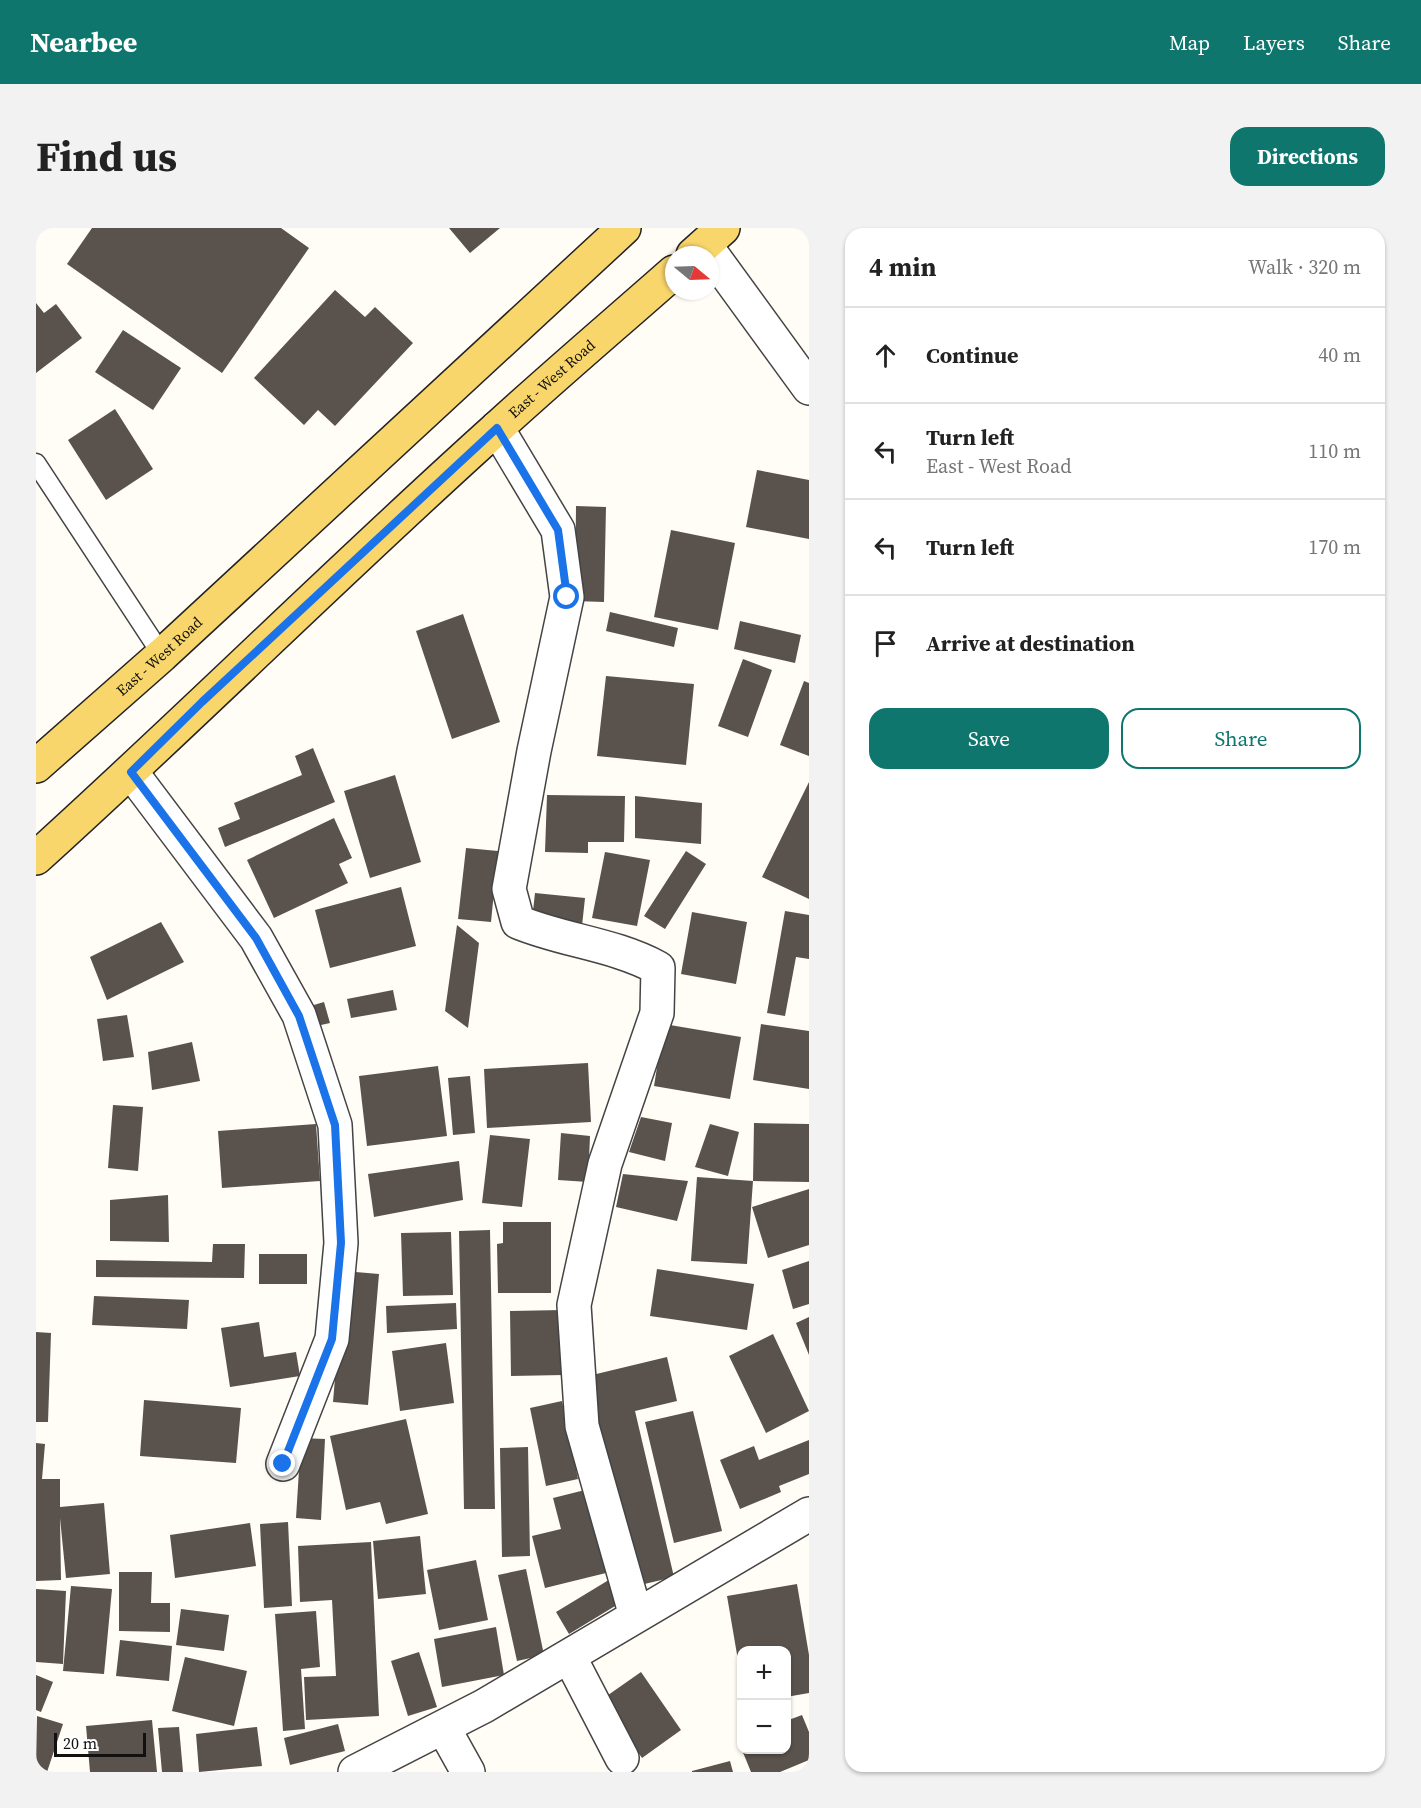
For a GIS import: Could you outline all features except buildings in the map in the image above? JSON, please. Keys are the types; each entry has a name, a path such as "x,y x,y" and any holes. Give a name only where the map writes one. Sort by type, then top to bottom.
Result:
{"main road":[{"name":"East - West Road","path":"36,766 162,655 624,228"},
{"name":"East - West Road","path":"36,858 131,772 202,702 497,428 665,280"}],"street":[{"path":"707,243 809,388"},
{"path":"497,428 558,530 567,597 534,751 509,889 518,922 545,933 631,954 658,968 657,1013 605,1164 574,1305 582,1426 636,1616"},
{"path":"131,772 256,938 299,1016 335,1125 341,1243 332,1339 283,1464"},
{"path":"355,1772 484,1706 809,1514"},
{"path":"569,1656 622,1758"},
{"path":"443,1727 468,1772"}],"lane":[{"path":"36,463 162,655"}],"route":[{"path":"283,1464 332,1339 341,1243 335,1125 299,1016 256,938 131,772 202,702 497,428 558,530 567,597"}]}
